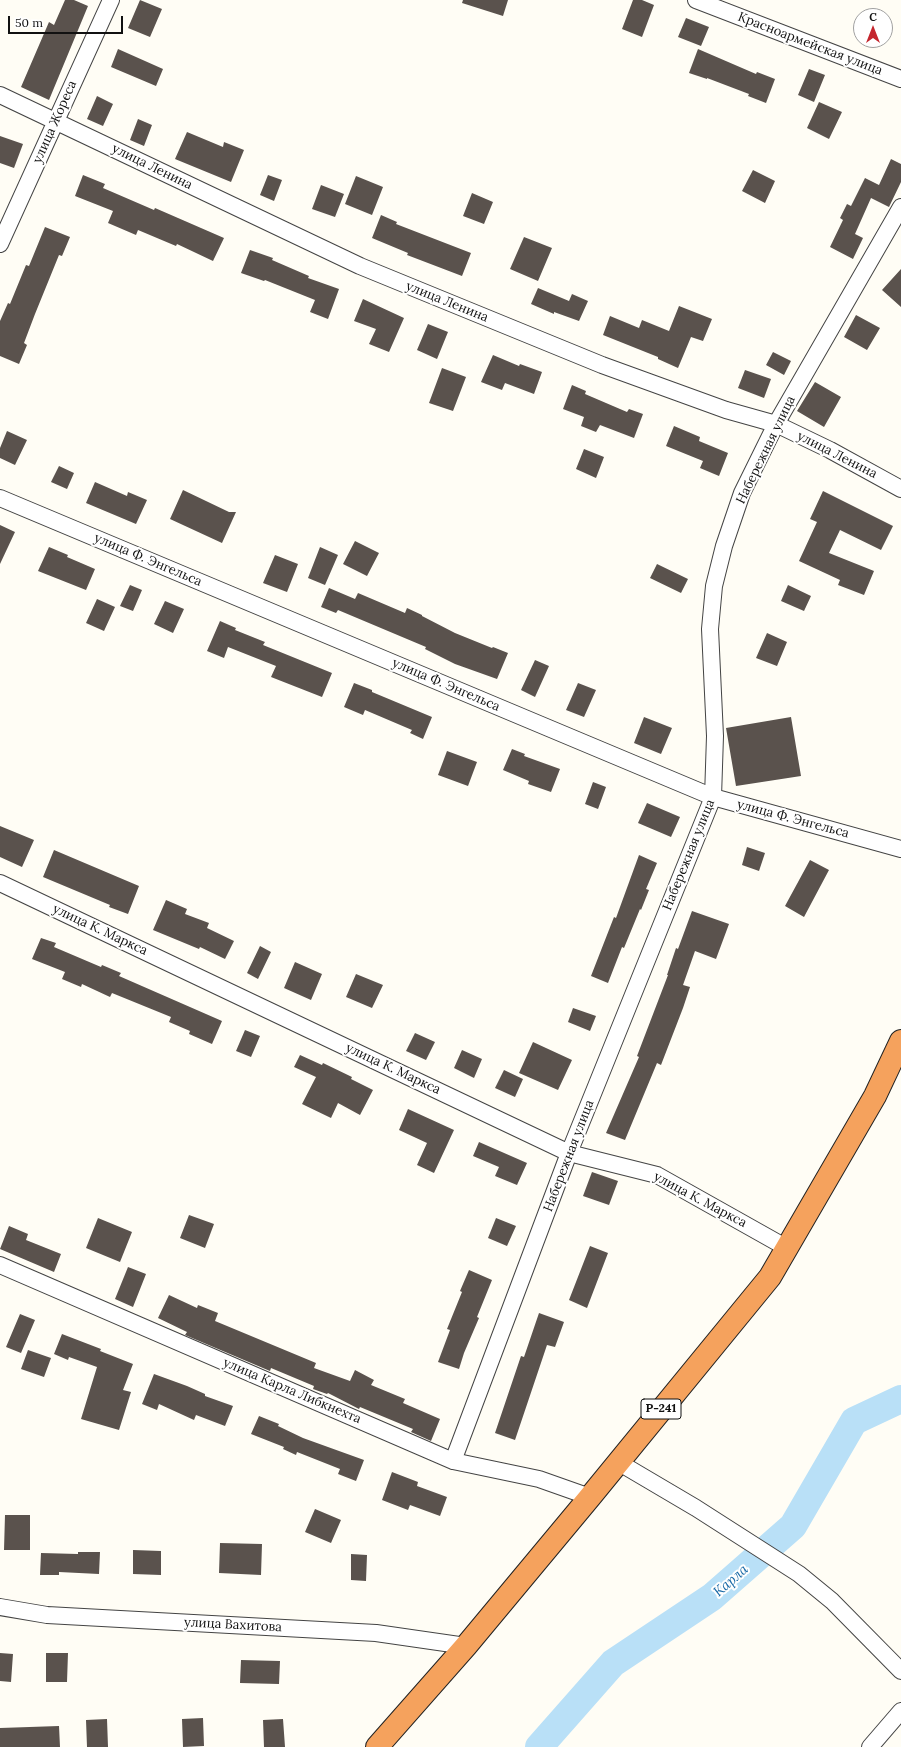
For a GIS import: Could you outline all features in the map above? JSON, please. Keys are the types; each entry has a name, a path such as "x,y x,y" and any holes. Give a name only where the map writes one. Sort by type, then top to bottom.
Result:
{"highway":[{"name":"Р-241","path":"377,1747 466,1646 770,1277 875,1096 901,1041"}],"street":[{"name":"улица Жореса","path":"0,244 111,0"},
{"name":"Красноармейская улица","path":"696,0 901,79"},
{"name":"улица Ленина","path":"0,96 360,266 602,365 726,410 776,424 830,450 901,489"},
{"name":"Набережная улица","path":"453,1461 569,1152 713,797 715,736 710,629 714,586 724,546 742,493 776,424 901,207"},
{"name":"улица Ф. Энгельса","path":"0,498 713,797 901,849"},
{"name":"улица К. Маркса","path":"0,883 569,1152 657,1175 787,1248"},
{"name":"улица Карла Либкнехта","path":"0,1265 453,1461 539,1479 590,1497"},
{"path":"618,1462 696,1508 799,1574 832,1601 901,1671"},
{"name":"улица Вахитова","path":"0,1607 47,1615 376,1633 466,1646"},
{"path":"870,1747 901,1711"}],"building":[{"path":"65,0 74,0 88,6 49,100 21,87 49,22 54,25"},
{"path":"140,0 162,9 150,37 128,28"},
{"path":"463,0 508,0 503,16 462,3"},
{"path":"633,0 642,0 654,5 642,37 622,29"},
{"path":"686,18 709,27 701,46 678,37"},
{"path":"118,49 163,69 156,86 111,67"},
{"path":"698,49 756,74 757,72 775,79 766,103 748,96 749,94 707,78 689,73"},
{"path":"809,69 825,75 814,102 798,95"},
{"path":"97,96 113,104 103,126 87,119"},
{"path":"819,102 842,112 829,139 807,128"},
{"path":"138,119 152,125 144,146 130,140"},
{"path":"187,132 223,147 224,142 244,150 231,182 175,159"},
{"path":"0,136 23,144 14,168 0,163"},
{"path":"891,159 901,164 901,182 889,207 871,198 855,234 863,238 853,259 830,247 843,220 840,218 847,204 851,206 865,178 879,185"},
{"path":"753,170 775,181 765,203 742,191"},
{"path":"83,175 105,184 103,188 154,210 155,208 224,238 213,261 177,244 176,246 138,230 136,235 108,223 113,211 75,196"},
{"path":"268,175 282,180 274,201 260,195"},
{"path":"356,176 383,187 372,215 345,204"},
{"path":"321,185 344,194 335,217 312,209"},
{"path":"472,193 493,202 484,224 463,216"},
{"path":"381,215 397,222 396,224 471,253 462,276 407,255 408,253 372,238"},
{"path":"45,227 70,237 62,256 59,255 35,314 24,343 27,345 19,364 0,356 0,321 8,303 10,304 26,265 29,266"},
{"path":"524,237 552,248 538,281 510,269"},
{"path":"250,250 273,258 272,260 309,276 308,278 339,289 328,319 310,312 315,300 265,280 264,281 241,273"},
{"path":"901,269 901,307 882,290"},
{"path":"538,288 569,301 572,294 588,301 579,321 554,312 554,314 531,304"},
{"path":"363,299 404,318 389,352 369,344 376,329 354,321"},
{"path":"679,306 712,319 703,341 691,337 678,368 658,359 658,357 603,335 610,316 639,328 642,320 669,331"},
{"path":"856,315 880,328 867,350 844,337"},
{"path":"428,324 448,332 437,359 417,350"},
{"path":"773,352 791,361 784,375 766,365"},
{"path":"493,355 519,366 520,364 542,372 534,394 505,383 502,390 481,382"},
{"path":"442,368 466,377 453,411 429,403"},
{"path":"745,370 771,379 764,398 738,388"},
{"path":"815,382 841,397 824,427 797,411"},
{"path":"572,385 586,391 585,394 627,412 629,409 643,414 634,438 600,425 596,432 581,426 584,417 563,409"},
{"path":"674,426 700,437 699,441 728,453 719,476 700,468 703,461 666,446"},
{"path":"7,431 27,440 15,465 0,458 0,448"},
{"path":"584,449 604,457 596,478 576,469"},
{"path":"59,466 74,473 67,489 51,482"},
{"path":"95,482 127,496 128,492 147,500 136,524 86,503"},
{"path":"183,490 229,512 236,512 222,543 170,519"},
{"path":"823,491 893,526 881,550 840,530 829,553 874,571 864,595 838,585 840,580 799,561 817,522 810,519"},
{"path":"0,525 15,532 0,564"},
{"path":"355,541 379,553 367,576 343,564"},
{"path":"49,547 68,555 67,557 95,569 86,590 38,571"},
{"path":"320,547 338,555 325,585 308,578"},
{"path":"275,555 298,564 287,592 263,583"},
{"path":"657,564 688,579 681,593 650,578"},
{"path":"130,585 142,590 133,611 120,606"},
{"path":"788,585 811,596 804,611 781,601"},
{"path":"329,588 355,599 358,593 405,613 407,608 455,633 508,653 497,679 455,664 425,649 426,647 338,610 336,613 321,607"},
{"path":"97,599 115,607 104,631 86,623"},
{"path":"165,601 184,609 173,633 154,624"},
{"path":"220,621 236,628 235,630 265,642 263,645 332,673 322,697 271,677 276,666 228,647 224,658 207,651"},
{"path":"767,633 787,642 777,666 756,658"},
{"path":"535,660 549,666 535,697 521,690"},
{"path":"354,683 432,717 423,739 410,733 412,730 365,710 363,715 344,707"},
{"path":"578,683 596,690 584,717 566,710"},
{"path":"644,717 672,728 661,754 634,743"},
{"path":"791,717 801,776 736,786 726,728"},
{"path":"512,749 525,754 524,756 560,769 551,792 528,784 529,781 503,770"},
{"path":"447,751 477,762 468,786 438,775"},
{"path":"593,782 606,787 598,809 585,804"},
{"path":"647,803 680,817 671,837 638,823"},
{"path":"0,826 34,840 22,867 0,857"},
{"path":"747,847 765,853 759,871 742,865"},
{"path":"54,850 139,886 128,914 43,877"},
{"path":"639,855 657,863 646,889 649,890 641,910 640,909 624,948 622,947 608,983 591,976 614,917 616,918"},
{"path":"810,860 829,870 804,917 785,906"},
{"path":"166,900 187,909 185,914 209,923 207,928 234,941 225,959 200,947 199,949 153,930"},
{"path":"692,911 729,924 716,959 695,951 683,985 690,987 683,1008 661,1065 657,1063 625,1140 606,1133 639,1057 637,1056 668,975 676,948 678,949"},
{"path":"41,938 56,943 54,947 101,967 102,965 121,973 119,976 222,1021 212,1044 189,1034 190,1031 169,1022 171,1017 112,993 110,997 82,984 81,987 62,979 65,972 32,959"},
{"path":"260,946 271,952 258,979 247,973"},
{"path":"295,962 322,974 311,1000 284,988"},
{"path":"356,974 383,985 372,1008 346,997"},
{"path":"573,1008 596,1016 590,1031 568,1022"},
{"path":"245,1030 260,1036 251,1057 236,1051"},
{"path":"415,1033 435,1042 426,1060 406,1051"},
{"path":"533,1042 572,1060 558,1090 519,1073"},
{"path":"462,1050 482,1059 474,1078 454,1068"},
{"path":"300,1055 322,1065 323,1063 352,1077 351,1079 373,1090 360,1115 338,1103 331,1118 302,1104 316,1077 294,1067"},
{"path":"504,1070 523,1079 515,1097 495,1088"},
{"path":"408,1109 454,1130 434,1173 417,1165 427,1143 399,1130"},
{"path":"479,1142 527,1163 517,1185 495,1176 499,1167 473,1156"},
{"path":"592,1172 618,1181 609,1205 583,1196"},
{"path":"189,1215 214,1224 205,1248 180,1238"},
{"path":"98,1218 132,1232 120,1262 86,1248"},
{"path":"496,1218 516,1226 507,1246 488,1238"},
{"path":"9,1226 28,1234 26,1240 61,1254 54,1272 0,1249"},
{"path":"590,1246 608,1253 587,1308 569,1300"},
{"path":"128,1267 146,1274 133,1307 115,1299"},
{"path":"469,1270 492,1280 477,1317 479,1318 459,1369 438,1362 450,1330 447,1329"},
{"path":"169,1295 197,1308 198,1305 218,1313 215,1321 316,1363 314,1368 350,1381 355,1370 374,1380 371,1385 405,1399 403,1403 440,1419 431,1441 411,1432 413,1429 360,1407 359,1409 328,1393 327,1394 313,1389 314,1386 271,1368 270,1371 185,1335 187,1332 158,1318"},
{"path":"539,1313 564,1322 555,1347 547,1345 515,1440 495,1433 521,1356 524,1357"},
{"path":"20,1314 35,1320 21,1353 6,1347"},
{"path":"62,1334 101,1349 100,1351 133,1364 123,1390 131,1392 119,1430 81,1419 97,1367 69,1357 68,1360 54,1354"},
{"path":"28,1350 51,1358 44,1377 21,1369"},
{"path":"154,1374 187,1386 205,1394 205,1396 233,1406 225,1426 196,1415 194,1420 159,1404 157,1410 142,1404"},
{"path":"259,1416 279,1424 278,1426 303,1438 364,1460 356,1481 338,1474 340,1469 297,1452 296,1455 283,1449 284,1447 251,1434"},
{"path":"392,1472 418,1482 417,1486 447,1497 440,1516 410,1505 408,1510 382,1500"},
{"path":"315,1509 341,1520 331,1543 305,1532"},
{"path":"5,1515 30,1515 30,1550 4,1550"},
{"path":"220,1543 262,1544 261,1575 219,1573"},
{"path":"133,1550 161,1551 161,1575 133,1574"},
{"path":"78,1552 100,1552 99,1574 59,1572 59,1575 40,1575 41,1553 78,1554"},
{"path":"351,1554 367,1555 366,1581 351,1580"},
{"path":"0,1653 13,1654 11,1682 0,1681"},
{"path":"46,1653 68,1653 67,1682 46,1682"},
{"path":"241,1660 280,1661 279,1684 240,1683"},
{"path":"203,1718 204,1746 183,1747 182,1719"},
{"path":"107,1719 108,1747 87,1747 86,1720"},
{"path":"283,1719 285,1747 264,1747 263,1720"},
{"path":"59,1726 60,1747 0,1747 0,1728"}],"waterway":[{"name":"Карла","path":"539,1747 613,1663 712,1597 793,1526 854,1421 901,1399"}]}
